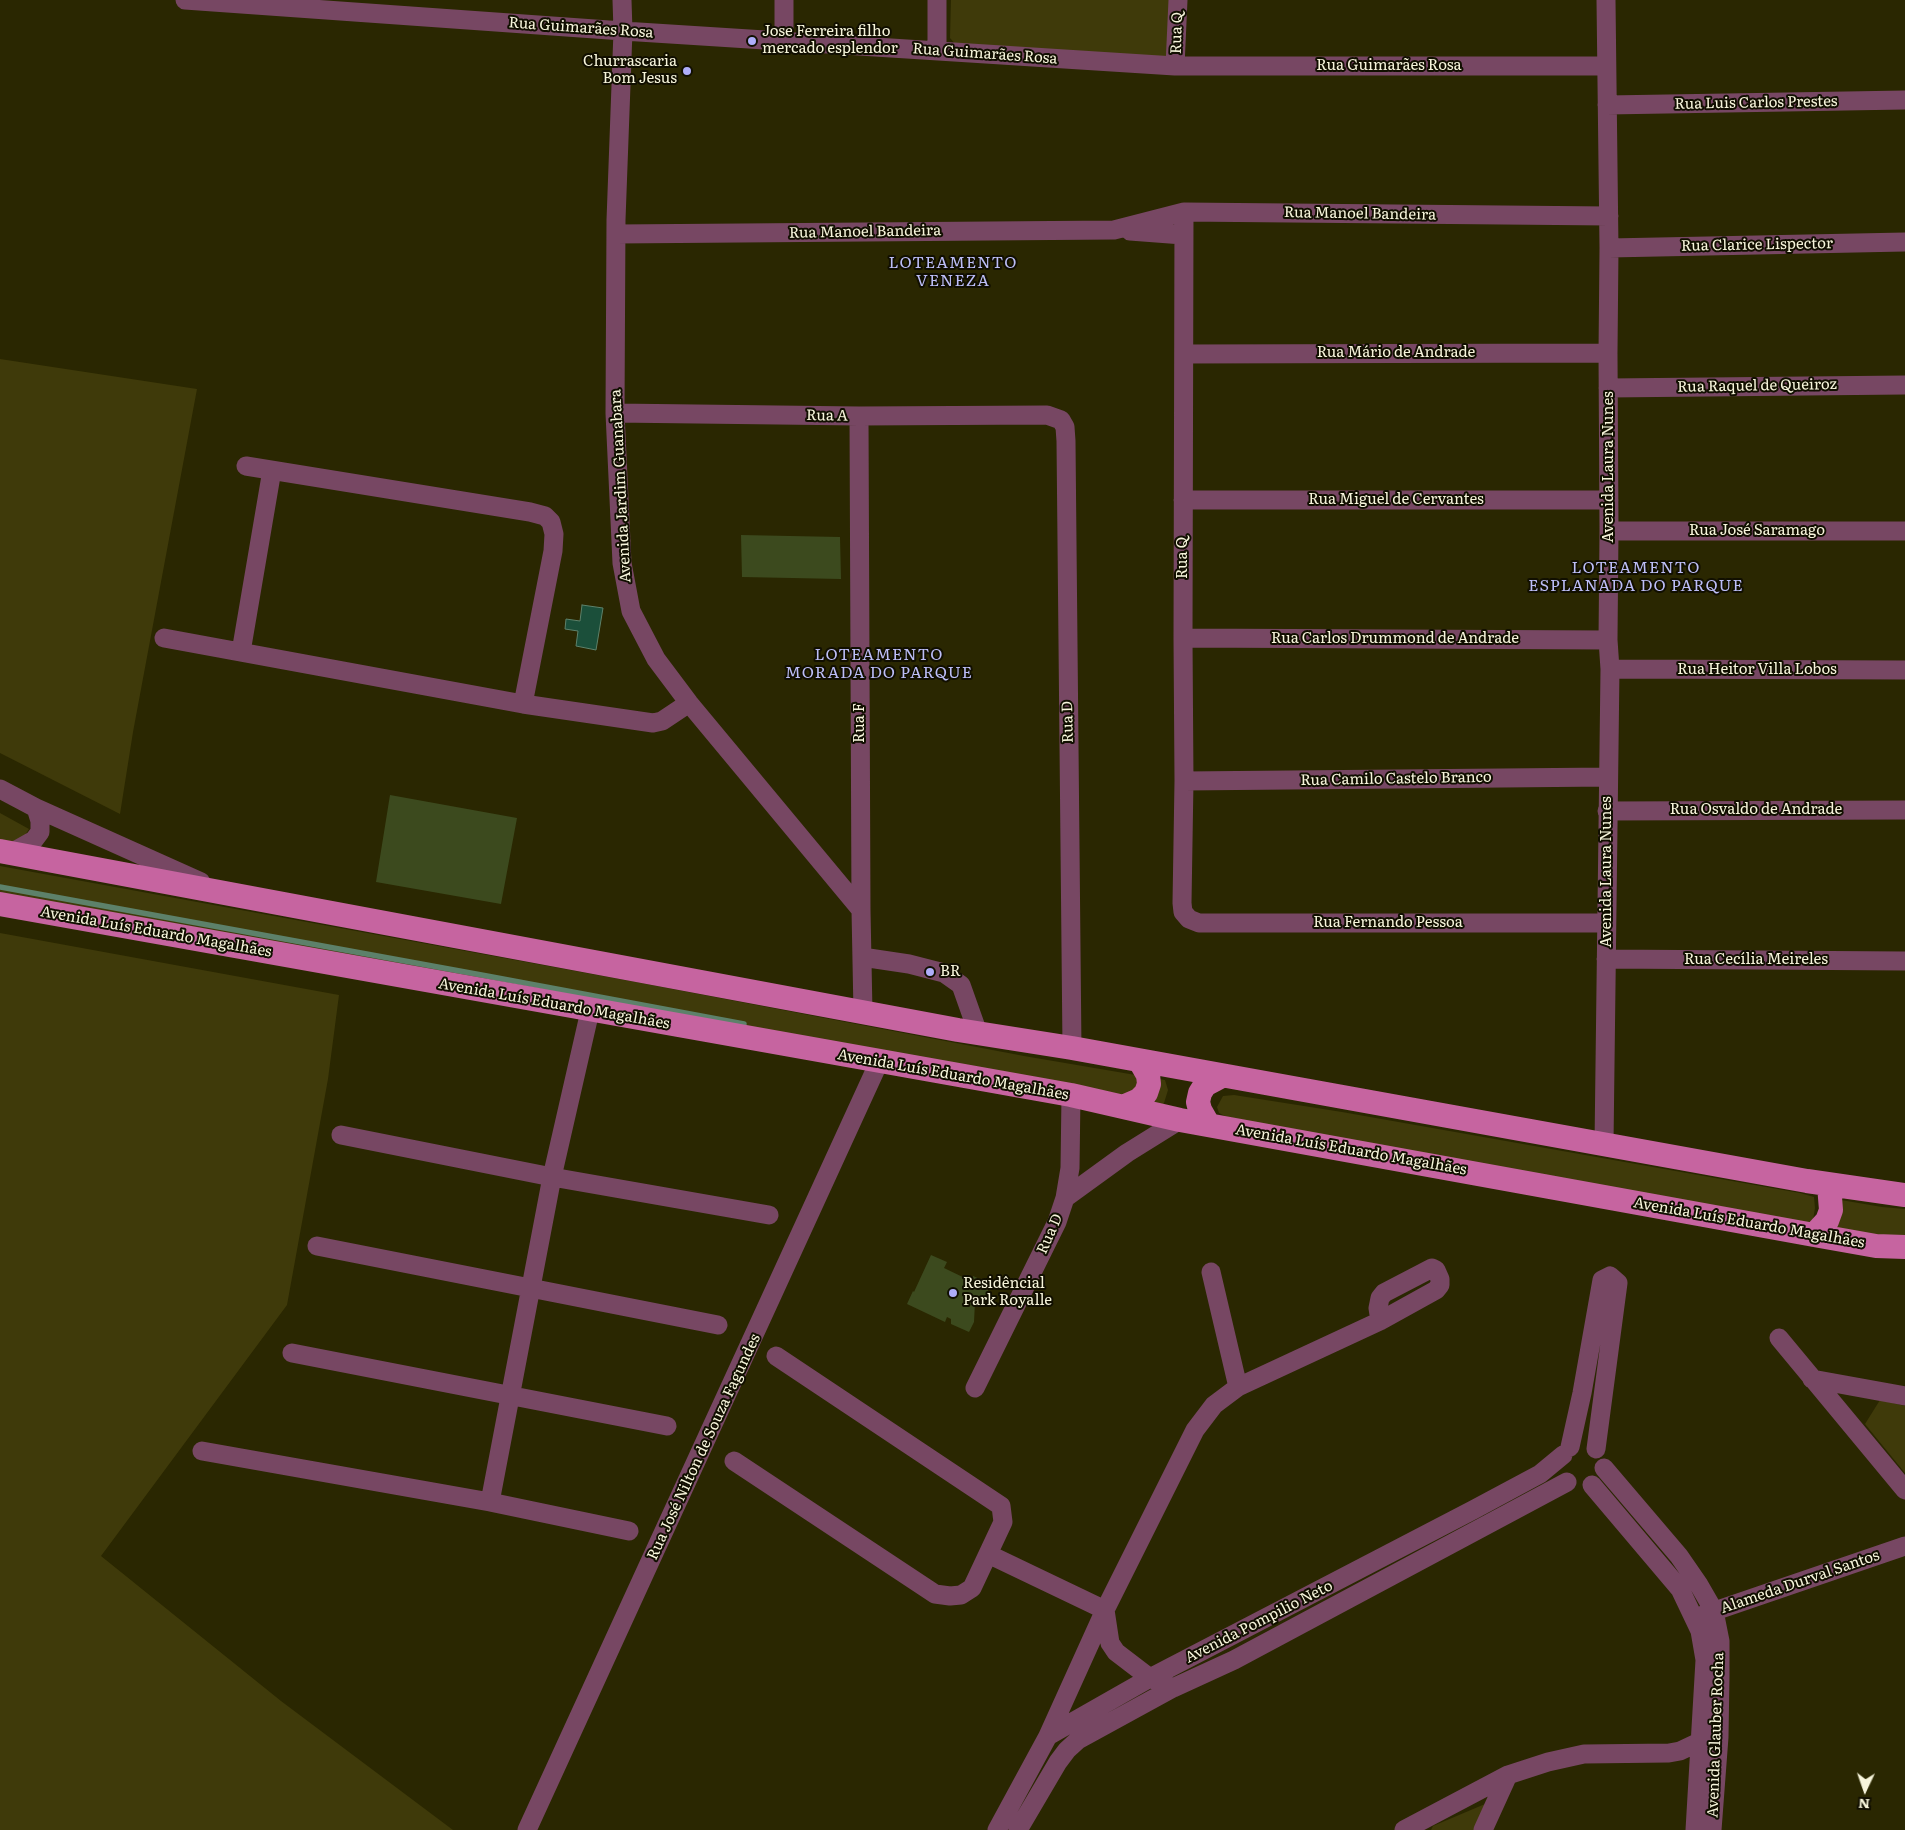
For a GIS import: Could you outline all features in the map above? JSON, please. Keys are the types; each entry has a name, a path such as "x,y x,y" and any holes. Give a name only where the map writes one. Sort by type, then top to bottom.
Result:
{"main road":[{"path":"5,852 219,890 863,1013 1072,1048 1829,1185 1905,1195"},
{"name":"Avenida Luís Eduardo Magalhães","path":"0,904 590,1011 1072,1095 1180,1120 1814,1235 1876,1246 1905,1247"},
{"path":"1125,1106 1138,1100 1146,1093 1148,1075 1140,1061"},
{"path":"1208,1124 1200,1110 1198,1102 1200,1093 1205,1085 1222,1076"},
{"path":"1814,1235 1827,1220 1831,1210 1829,1185"}],"street":[{"name":"Rua Guimarães Rosa","path":"185,0 623,31 1175,66 1606,66"},
{"name":"Avenida Jardim Guanabara","path":"622,0 623,31 616,234 615,413 622,563 631,611 656,659 689,703 861,910"},
{"path":"784,0 784,41"},
{"path":"937,0 938,51"},
{"name":"Rua Q","path":"1175,66 1178,0"},
{"name":"Avenida Laura Nunes","path":"1604,1144 1610,669 1608,640 1609,216 1606,0"},
{"name":"Rua Luis Carlos Prestes","path":"1607,105 1905,100"},
{"name":"Rua Q","path":"1182,903 1184,781 1182,638 1184,212"},
{"name":"Rua Manoel Bandeira","path":"1114,230 1184,212 1609,216"},
{"name":"Rua Manoel Bandeira","path":"616,234 1114,230 1183,235"},
{"name":"Rua Clarice Lispector","path":"1609,248 1905,242"},
{"name":"Rua Mário de Andrade","path":"1184,354 1608,353"},
{"name":"Rua Raquel de Queiroz","path":"1608,388 1905,385"},
{"name":"Rua A","path":"615,413 859,416 1038,415"},
{"name":"Rua D","path":"1038,415 1054,416 1061,420 1065,427 1066,441 1072,1048"},
{"name":"Rua F","path":"859,416 861,910"},
{"path":"246,466 545,516 551,522 554,534 553,551 523,704"},
{"path":"241,652 272,470"},
{"name":"Rua Miguel de Cervantes","path":"1183,500 1609,500"},
{"name":"Rua José Saramago","path":"1609,531 1905,531"},
{"path":"164,638 523,704 653,724 662,721 689,703"},
{"name":"Rua Carlos Drummond de Andrade","path":"1182,638 1608,640"},
{"name":"Rua Heitor Villa Lobos","path":"1610,669 1905,670"},
{"name":"Rua Camilo Castelo Branco","path":"1184,781 1608,777"},
{"path":"0,789 36,808 219,890"},
{"path":"5,852 34,840 40,832 40,821 36,808"},
{"name":"Rua Osvaldo de Andrade","path":"1607,811 1905,810"},
{"name":"Rua Fernando Pessoa","path":"1182,903 1183,912 1190,919 1212,923 1606,923"},
{"path":"861,910 863,1013"},
{"path":"862,957 909,964 944,973 962,985 978,1033"},
{"name":"Rua Cecília Meireles","path":"1606,959 1905,960"},
{"path":"490,1502 552,1177 590,1011"},
{"name":"Rua José Nilton de Souza Fagundes","path":"527,1830 880,1062"},
{"name":"Rua D","path":"975,1388 1057,1222 1065,1198 1070,1168 1072,1095"},
{"path":"1065,1198 1127,1153 1180,1120"},
{"path":"341,1135 552,1177 769,1215"},
{"path":"316,1246 718,1325"},
{"path":"1211,1272 1238,1387"},
{"path":"1567,1451 1584,1444 1596,1449 1603,1457 1604,1468 1600,1478 1592,1485 1579,1487 1567,1482 1562,1474 1560,1464 1567,1451 1582,1393 1602,1280 1610,1276 1618,1283 1596,1449"},
{"path":"997,1830 1048,1736 1105,1610 1195,1430 1214,1405 1238,1387 1380,1321"},
{"path":"1779,1338 1905,1490"},
{"path":"292,1353 667,1426"},
{"path":"734,1461 935,1594 961,1595 972,1588 1003,1522 1001,1506 776,1356"},
{"path":"1812,1379 1905,1396"},
{"path":"202,1451 490,1502 629,1531"},
{"name":"Avenida Pompilio Neto","path":"1048,1736 1150,1678 1540,1474 1567,1451"},
{"name":"Avenida Glauber Rocha","path":"1604,1468 1679,1556 1714,1611 1720,1642 1719,1737 1712,1830"},
{"name":"Avenida Pompilio Neto","path":"1018,1830 1058,1762 1078,1740 1173,1688 1234,1660 1567,1482"},
{"name":"Avenida Glauber Rocha","path":"1592,1485 1680,1589 1700,1631 1704,1660 1695,1830"},
{"name":"Alameda Durval Santos","path":"1695,1618 1905,1546"},
{"path":"988,1554 1105,1610"},
{"path":"1105,1610 1110,1643 1116,1652 1150,1678 1173,1688"},
{"path":"1407,1830 1508,1776 1548,1762 1584,1754 1669,1753 1719,1737"},
{"path":"1483,1830 1508,1776"}],"shaded area":[{"path":"951,0 1176,0 1174,57 957,46 950,38"},
{"path":"0,359 197,389 133,732 120,814 0,753"},
{"path":"582,605 603,608 596,650 576,646 578,631 565,629 566,619 580,621"},
{"path":"0,813 29,829 23,838 13,844 0,842"},
{"path":"0,866 641,983 1024,1056 1165,1080 1168,1090 1164,1103 1159,1109 0,900"},
{"path":"0,933 339,995 328,1079 287,1305 101,1556 281,1701 453,1830 0,1830"},
{"path":"1234,1095 1342,1112 1800,1193 1814,1197 1813,1220 1799,1227 1227,1117 1219,1113 1217,1107 1223,1096"},
{"path":"1841,1200 1905,1209 1905,1240 1832,1233"},
{"path":"1880,1400 1905,1406 1905,1473 1865,1424"},
{"path":"1485,1804 1474,1830 1431,1830 1433,1826"}],"building":[{"path":"741,535 840,537 841,579 742,577"},
{"path":"390,795 517,818 501,904 376,882"},
{"name":"Residêncial Park Royalle","path":"931,1255 947,1262 944,1268 971,1281 973,1276 991,1284 984,1299 975,1302 974,1322 969,1332 951,1324 951,1319 947,1317 945,1322 907,1304"}],"waterway":[{"path":"0,887 744,1024"}],"place":[{"name":"Jose Ferreira filho mercado esplendor","path":"752,41"},
{"name":"Churrascaria Bom Jesus","path":"687,71"},
{"name":"BR","path":"930,972"},
{"name":"Residêncial Park Royalle","path":"953,1293"}],"district":[{"name":"LOTEAMENTO VENEZA","path":"953,272"},
{"name":"LOTEAMENTO ESPLANADA DO PARQUE","path":"1636,577"},
{"name":"LOTEAMENTO MORADA DO PARQUE","path":"879,664"}]}
